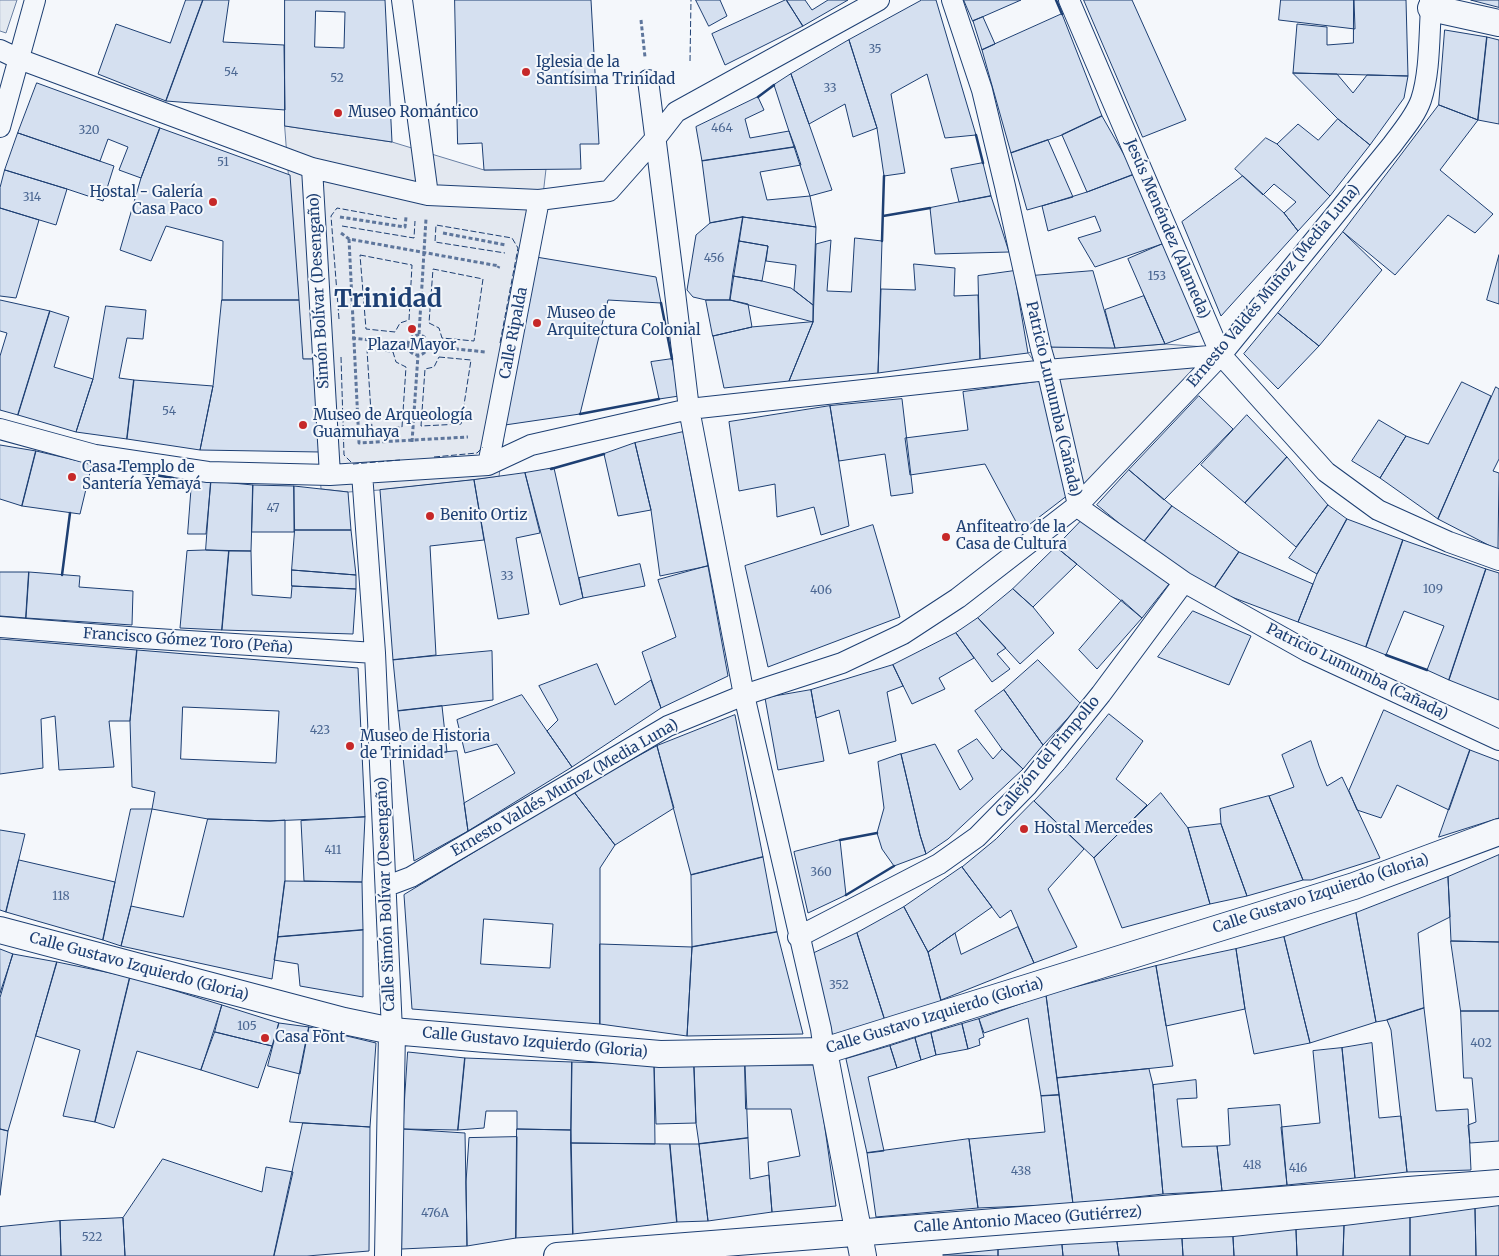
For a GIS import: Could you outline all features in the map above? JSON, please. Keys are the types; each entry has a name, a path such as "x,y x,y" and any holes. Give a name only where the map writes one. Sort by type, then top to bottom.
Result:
{"street":[{"path":"0,127 35,0"},
{"path":"402,0 418,193"},
{"path":"0,50 19,59 312,168 418,193 539,200 609,191 676,112 879,0"},
{"name":"Patricio Lumumba (Cañada)","path":"952,0 982,90 1040,349 1047,370 1078,505 1082,510 1184,582 1306,651 1499,740"},
{"name":"Jesús Menéndez (Alameda)","path":"1069,0 1221,355 1326,472 1378,510 1448,542 1499,560"},
{"path":"1431,4 1499,23"},
{"name":"Ernesto Valdés Muñoz (Media Luna)","path":"387,886 411,877 668,726 744,695 842,663 903,634 958,598 1078,505 1221,355 1392,145 1409,121 1421,101 1426,80 1431,4"},
{"path":"648,80 688,410 744,695 820,1029 861,1245"},
{"name":"Simón Bolívar (Desengaño)","path":"312,168 330,475"},
{"name":"Calle Ripalda","path":"488,465 539,200"},
{"path":"0,429 95,455 208,472 330,475 488,465 531,445 688,410 1047,370 1221,355"},
{"name":"Calle Simón Bolívar (Desengaño)","path":"362,473 376,652 392,1031 388,1256"},
{"name":"Callejón del Pimpollo","path":"798,936 939,864 977,837 1027,786 1101,694 1184,582"},
{"name":"Francisco Gómez Toro (Peña)","path":"0,627 140,638 376,652"},
{"name":"Calle Gustavo Izquierdo (Gloria)","path":"0,930 335,1019 392,1031 660,1054 824,1051 1354,886 1499,832"},
{"name":"Calle Antonio Maceo (Gutiérrez)","path":"557,1256 861,1245 1499,1183"}],"path":[{"path":"641,20 648,80"},
{"path":"338,217 405,228 418,193"},
{"path":"419,334 426,223"},
{"path":"443,233 511,246"},
{"path":"470,428 468,438 359,443 349,239 499,266 497,276"},
{"path":"419,334 427,340 428,346 426,351 418,355 412,353 408,344 410,338 419,334"},
{"path":"346,337 408,344"},
{"path":"484,352 485,342"},
{"path":"428,346 489,353"},
{"path":"412,447 418,355"}],"shaded area":[{"path":"0,0 17,0 6,33 0,31"},
{"name":"Plaza Mayor","path":"285,126 392,142 484,170 546,169 536,257 505,425 499,477 380,490 348,492 321,489 313,359 303,359"},
{"path":"1165,344 1218,348 1082,510 1041,371 1028,353 1047,347 1115,348"}],"building":[{"path":"186,0 203,0 166,101 98,74 116,24 170,43"},
{"path":"203,0 229,0 223,42 284,45 285,110 166,101"},
{"path":"285,0 385,0 392,142 285,126","holes":["316,11 345,12 344,48 315,47"]},
{"name":"Iglesia de la Santísima Trinidad","path":"455,0 591,0 599,144 580,144 581,169 484,170 482,143 458,144"},
{"path":"696,0 720,0 727,16 709,26"},
{"path":"786,0 803,26 725,65 712,34"},
{"path":"787,0 805,0 812,10 828,0 848,0 803,26"},
{"path":"922,0 936,0 976,135 945,138 927,74 891,94 905,173 884,176 877,128 849,40"},
{"path":"964,0 1021,0 973,21"},
{"path":"1084,0 1132,0 1186,120 1143,137"},
{"path":"1281,0 1354,0 1355,29 1279,20"},
{"path":"1354,0 1406,0 1408,76 1293,73 1297,24 1327,27 1327,45 1353,43"},
{"path":"1471,0 1499,0 1499,7"},
{"path":"1062,14 1102,116 1062,135 1011,153 982,50"},
{"path":"983,17 995,44 982,50 973,21"},
{"path":"1445,30 1487,37 1478,120 1439,105"},
{"path":"1487,37 1499,40 1499,124 1478,120"},
{"path":"849,40 877,128 853,137 845,104 809,124 791,74"},
{"path":"1293,73 1337,74 1353,93 1367,75 1408,76 1404,98 1370,145 1338,119"},
{"path":"791,74 832,190 810,196 774,85"},
{"path":"37,83 160,128 141,178 119,170 128,147 108,139 100,161 18,133"},
{"path":"758,97 764,110 745,119 750,138 789,131 795,147 702,161 696,127"},
{"path":"1439,105 1478,120 1440,170 1493,214 1475,233 1448,215 1395,275 1343,232"},
{"path":"1102,116 1135,174 1087,192 1062,135"},
{"path":"1338,119 1370,145 1330,196 1277,144 1298,124 1318,140"},
{"name":"Hostal - Galería Casa Paco","path":"160,128 290,175 299,300 222,300 223,241 166,226 151,261 120,250 141,178"},
{"path":"18,133 114,166 103,201 5,170"},
{"path":"1266,138 1277,144 1330,196 1298,231 1284,213 1296,202 1274,184 1263,195 1235,169"},
{"path":"1048,140 1073,197 1027,210 1011,153"},
{"path":"795,147 801,165 760,172 767,200 810,196 816,227 743,217 710,223 702,161"},
{"path":"983,163 991,196 959,202 951,169"},
{"path":"5,170 67,189 56,225 0,208 0,188"},
{"path":"1135,174 1165,243 1095,267 1078,238 1101,231 1095,216 1048,231 1042,206"},
{"path":"1243,176 1284,213 1298,231 1221,316 1182,222"},
{"path":"991,196 1009,252 935,254 930,208"},
{"path":"0,208 39,220 16,298 0,296"},
{"path":"743,217 730,300 706,300 693,297 687,290 696,235 710,223"},
{"path":"743,217 816,227 813,305 794,290 796,265 766,261 768,246 739,241"},
{"path":"1343,232 1382,270 1319,346 1278,313"},
{"path":"855,238 882,241 878,373 789,381 813,322 816,244 831,240 827,291 851,292"},
{"path":"739,241 768,246 762,281 733,276"},
{"path":"1165,243 1201,331 1165,344 1128,259"},
{"path":"1499,255 1499,304 1487,300"},
{"path":"536,257 656,277 661,303 608,300 580,414 505,425"},
{"path":"914,264 955,268 954,296 978,295 980,359 878,373 881,289 915,290"},
{"path":"1014,271 1028,353 980,359 978,276"},
{"path":"1093,271 1115,348 1047,347 1031,276"},
{"path":"733,276 791,288 813,305 813,322 730,300"},
{"path":"1144,296 1165,344 1115,348 1105,310"},
{"path":"0,300 50,311 18,415 0,410 0,356 7,333 0,331"},
{"path":"222,300 299,300 303,359 313,359 320,452 200,450 213,386"},
{"path":"706,300 730,300 748,304 752,327 713,336"},
{"path":"106,306 146,310 143,339 127,338 119,378 134,380 127,439 76,432 93,379"},
{"path":"50,311 69,317 54,367 93,379 76,432 18,415"},
{"path":"1278,313 1319,346 1278,389 1244,354"},
{"path":"813,322 789,381 724,388 713,336 752,327"},
{"path":"672,359 679,396 659,399 651,362"},
{"path":"134,380 213,386 200,450 127,439"},
{"path":"1043,381 1068,495 1021,531 985,464 910,475 905,438 968,430 963,392"},
{"path":"1462,382 1491,396 1438,519 1380,478 1406,436 1428,444"},
{"path":"1496,387 1499,389 1499,459 1493,471 1499,473 1498,550 1438,519"},
{"path":"1199,396 1233,429 1164,500 1129,470"},
{"path":"902,399 913,493 891,496 885,454 839,461 830,406"},
{"path":"830,406 849,526 821,535 814,507 777,517 775,484 739,491 729,422"},
{"path":"1247,415 1287,457 1245,503 1201,465"},
{"path":"1379,420 1406,436 1380,478 1352,461"},
{"path":"683,432 708,566 660,576 651,510 635,443"},
{"path":"635,443 651,510 618,516 604,454"},
{"path":"0,445 36,451 22,506 0,499"},
{"path":"36,451 92,464 80,514 22,506"},
{"path":"1287,457 1328,505 1296,547 1245,503"},
{"path":"554,468 583,598 560,605 525,473"},
{"path":"1129,470 1172,506 1143,543 1097,505"},
{"path":"525,473 540,533 516,538 529,614 498,619 474,480"},
{"path":"474,480 484,540 430,546 436,655 393,660 380,490"},
{"path":"192,481 211,481 206,534 188,534"},
{"path":"211,481 253,485 251,551 206,550"},
{"path":"253,485 294,486 294,532 252,532"},
{"path":"294,486 348,492 351,530 295,530"},
{"path":"1328,505 1347,519 1317,574 1289,558"},
{"path":"1172,506 1239,552 1213,590 1143,543"},
{"path":"1084,518 1169,584 1142,618 1056,547"},
{"path":"1347,519 1403,540 1366,647 1298,622 1317,574"},
{"path":"873,525 900,617 768,667 745,566"},
{"path":"295,530 351,530 356,575 292,570"},
{"path":"1403,540 1486,569 1449,680 1427,670 1444,626 1404,611 1386,655 1366,647"},
{"path":"1056,547 1077,564 1033,607 1013,589"},
{"path":"187,551 229,551 222,630 180,628"},
{"path":"229,551 251,551 252,595 291,598 292,586 356,589 353,634 222,630"},
{"path":"1239,552 1313,584 1298,622 1213,590"},
{"path":"640,564 645,586 583,598 579,578"},
{"path":"708,566 728,676 661,708 642,652 676,637 658,580"},
{"path":"1486,569 1499,573 1499,700 1449,680"},
{"path":"292,570 356,575 356,589 292,586"},
{"path":"0,572 29,572 26,618 0,616"},
{"path":"29,572 80,576 79,587 133,591 132,625 26,618"},
{"path":"1013,589 1033,607 1054,633 1020,664 978,618"},
{"path":"1122,600 1142,618 1097,669 1079,650"},
{"path":"1193,611 1251,636 1229,685 1158,657"},
{"path":"978,618 1006,648 997,654 1010,669 992,682 956,633"},
{"path":"956,633 974,658 939,678 945,689 912,704 893,665"},
{"path":"0,639 137,650 130,721 109,721 114,767 59,770 55,716 41,719 43,768 0,774"},
{"path":"137,650 358,668 365,817 270,821 208,819 152,809 155,792 132,787 130,721","holes":["183,707 279,711 276,763 181,759"]},
{"path":"492,651 493,700 398,711 393,660"},
{"path":"1038,660 1081,704 1043,745 1004,690"},
{"path":"597,664 615,705 651,680 661,708 572,767 547,731 558,720 539,686"},
{"path":"893,665 903,686 887,692 896,741 849,754 839,710 816,718 811,690"},
{"path":"811,690 824,761 778,770 765,698"},
{"path":"1004,690 1043,745 1023,769 1002,749 975,711"},
{"path":"522,695 572,767 468,831 464,803 515,773 497,744 465,753 457,720"},
{"path":"442,706 447,752 403,757 398,711"},
{"path":"1384,710 1470,750 1449,810 1397,785 1381,818 1357,810 1349,791"},
{"path":"1109,714 1143,741 1116,779 1147,805 1094,858 1034,801 1064,769"},
{"path":"735,715 763,857 691,875 657,746"},
{"path":"977,739 993,759 1002,749 1023,769 948,839 926,854 901,754 935,744 960,790 973,779 958,751"},
{"path":"1311,741 1327,786 1342,777 1380,858 1311,880 1303,880 1269,796 1294,787 1282,755"},
{"path":"657,746 674,808 615,845 574,792"},
{"path":"1470,750 1499,761 1499,818 1439,837"},
{"path":"457,751 468,831 414,861 403,757"},
{"path":"901,754 926,854 894,866 882,849 877,833 884,808 878,762"},
{"path":"574,792 615,845 600,868 600,1024 412,1009 404,895","holes":["484,919 553,924 550,968 481,964"]},
{"path":"1161,793 1188,828 1210,904 1122,928 1094,858"},
{"path":"1269,796 1303,880 1247,896 1221,824 1220,809"},
{"path":"1034,801 1084,849 1048,889 1077,947 1034,963 1011,910 1000,918 962,867 996,839"},
{"path":"131,809 152,809 121,946 103,940"},
{"path":"365,817 362,882 304,881 301,821"},
{"path":"208,819 285,820 285,881 272,979 121,946 131,906 183,917"},
{"path":"1221,824 1247,896 1210,904 1188,828"},
{"path":"0,830 25,834 6,912 0,910"},
{"path":"840,840 846,895 808,913 794,852"},
{"path":"1499,855 1499,942 1451,941 1448,877"},
{"path":"763,857 777,932 692,947 691,875"},
{"path":"19,860 115,882 103,940 6,912"},
{"path":"962,867 992,907 928,952 904,907"},
{"path":"1448,877 1450,917 1418,933 1424,1008 1376,1022 1356,913"},
{"path":"285,881 362,882 363,930 278,937"},
{"path":"904,907 928,952 941,1001 886,1024 857,933"},
{"path":"1356,913 1376,1022 1310,1043 1284,937"},
{"path":"1018,927 1034,963 941,1000 928,952 955,933 961,954"},
{"path":"363,930 363,997 300,986 298,964 274,960 278,937"},
{"path":"777,932 803,1034 687,1036 692,947"},
{"path":"857,933 886,1024 833,1037 812,954"},
{"path":"1284,937 1310,1043 1254,1054 1236,949"},
{"path":"1451,941 1499,942 1499,1011 1461,1011"},
{"path":"600,944 692,947 687,1036 600,1024"},
{"path":"0,949 13,954 0,993"},
{"path":"1236,949 1245,1009 1166,1026 1156,966"},
{"path":"13,954 57,962 8,1131 0,1129 0,998"},
{"path":"57,962 130,977 95,1122 63,1116 80,1050 36,1036"},
{"path":"1156,966 1173,1066 1057,1078 1046,995"},
{"path":"130,977 222,1005 201,1070 137,1051 114,1128 95,1122"},
{"path":"1046,995 1059,1095 1041,1096 1028,1018 984,1033 979,1019"},
{"path":"222,1005 279,1023 272,1046 215,1032"},
{"path":"1424,1008 1436,1111 1468,1109 1471,1170 1407,1172 1391,1030 1387,1020"},
{"path":"1461,1011 1499,1011 1499,1141 1470,1143 1468,1125 1476,1122 1472,1078 1464,1078"},
{"path":"979,1019 984,1037 979,1039 980,1045 968,1049 962,1024"},
{"path":"279,1023 309,1027 300,1074 268,1066"},
{"path":"962,1024 968,1049 936,1055 931,1033"},
{"path":"309,1027 376,1043 370,1127 290,1122"},
{"path":"215,1032 272,1046 258,1088 201,1070"},
{"path":"931,1033 936,1055 921,1060 915,1038"},
{"path":"915,1038 921,1060 897,1068 890,1046"},
{"path":"1372,1043 1379,1118 1401,1116 1407,1172 1355,1178 1342,1048"},
{"path":"890,1046 897,1068 868,1077 884,1151 867,1153 846,1059"},
{"path":"1342,1048 1355,1178 1287,1185 1281,1127 1320,1123 1313,1051"},
{"path":"408,1052 465,1058 458,1130 403,1129"},
{"path":"465,1058 572,1062 571,1130 517,1129 517,1111 486,1111 484,1128 458,1130"},
{"path":"572,1062 654,1064 655,1144 571,1143"},
{"path":"694,1063 745,1065 748,1138 699,1144 696,1123"},
{"path":"694,1063 696,1123 656,1124 654,1064"},
{"path":"745,1065 816,1065 836,1206 772,1212 768,1162 800,1156 791,1109 746,1109"},
{"path":"1149,1069 1153,1085 1163,1194 1073,1204 1057,1078"},
{"path":"1196,1080 1197,1098 1177,1099 1182,1147 1217,1146 1222,1191 1163,1194 1153,1085"},
{"path":"1059,1095 1073,1204 978,1208 969,1139 1045,1132 1041,1096"},
{"path":"1280,1105 1287,1185 1222,1191 1217,1146 1230,1145 1228,1109"},
{"path":"303,1123 370,1127 369,1251 307,1256 274,1256"},
{"path":"0,1129 8,1131 0,1195"},
{"path":"403,1129 465,1133 467,1246 402,1249"},
{"path":"517,1129 571,1130 573,1234 516,1238"},
{"path":"517,1137 516,1238 467,1246 466,1182 469,1138"},
{"path":"748,1138 750,1179 769,1175 772,1212 708,1221 699,1144"},
{"path":"969,1139 978,1208 876,1217 867,1153"},
{"path":"571,1143 670,1144 677,1222 573,1234"},
{"path":"670,1144 699,1144 708,1221 677,1222"},
{"path":"163,1159 262,1192 266,1167 293,1172 274,1256 125,1256 123,1218"},
{"path":"1499,1206 1499,1256 1476,1256 1475,1209"},
{"path":"1475,1209 1476,1256 1410,1256 1410,1218"},
{"path":"123,1218 125,1256 61,1256 60,1221"},
{"path":"1410,1218 1410,1256 1343,1256 1344,1226"},
{"path":"60,1221 61,1256 0,1256 0,1227"},
{"path":"1344,1226 1343,1256 1297,1256 1296,1230"},
{"path":"1296,1230 1297,1256 1234,1256 1233,1237"},
{"path":"1233,1237 1234,1256 1183,1256 1182,1239"},
{"path":"1182,1239 1183,1256 1119,1256 1117,1242"},
{"path":"1117,1242 1119,1256 1063,1256 1062,1245"},
{"path":"1062,1245 1063,1256 998,1256 998,1250"},
{"path":"998,1250 998,1256 943,1255"}],"fence":[{"path":"690,61 691,0"},
{"path":"339,319 331,216 337,208 397,219"},
{"path":"342,226 414,238 415,221"},
{"path":"500,343 518,248 512,238 436,225 435,242 505,253"},
{"path":"360,255 412,265 409,320 400,323 395,332 366,329 360,255"},
{"path":"433,269 483,279 474,341 442,338 439,328 429,323 433,269"},
{"path":"367,350 393,352 396,362 406,367 402,427 372,428 367,350"},
{"path":"341,357 344,455 353,464 400,460"},
{"path":"439,357 471,360 461,424 421,426 425,369 434,367 439,357"},
{"path":"434,457 477,453 483,447"}],"wall":[{"path":"1056,0 1062,14"},
{"path":"758,97 774,85"},
{"path":"976,135 983,163"},
{"path":"882,241 884,176"},
{"path":"883,216 930,208"},
{"path":"661,303 672,359"},
{"path":"580,414 659,399"},
{"path":"551,469 604,454"},
{"path":"119,469 173,478"},
{"path":"62,575 70,513"},
{"path":"1386,655 1427,670"},
{"path":"840,840 877,833"},
{"path":"846,895 894,866"}],"place":[{"name":"Iglesia de la Santísima Trinidad","path":"526,72"},
{"name":"Museo Romántico","path":"338,113"},
{"name":"Hostal - Galería Casa Paco","path":"213,202"},
{"name":"Museo de Arquitectura Colonial","path":"537,323"},
{"name":"Plaza Mayor","path":"412,329"},
{"name":"Museo de Arqueología Guamuhaya","path":"303,425"},
{"name":"Casa Templo de Santería Yemayá","path":"72,477"},
{"name":"Benito Ortiz","path":"430,516"},
{"name":"Anfiteatro de la Casa de Cultura","path":"946,537"},
{"name":"Museo de Historia de Trinidad","path":"350,746"},
{"name":"Hostal Mercedes","path":"1024,829"},
{"name":"Casa Font","path":"265,1038"}],"district":[{"name":"Trinidad","path":"388,300"}]}
